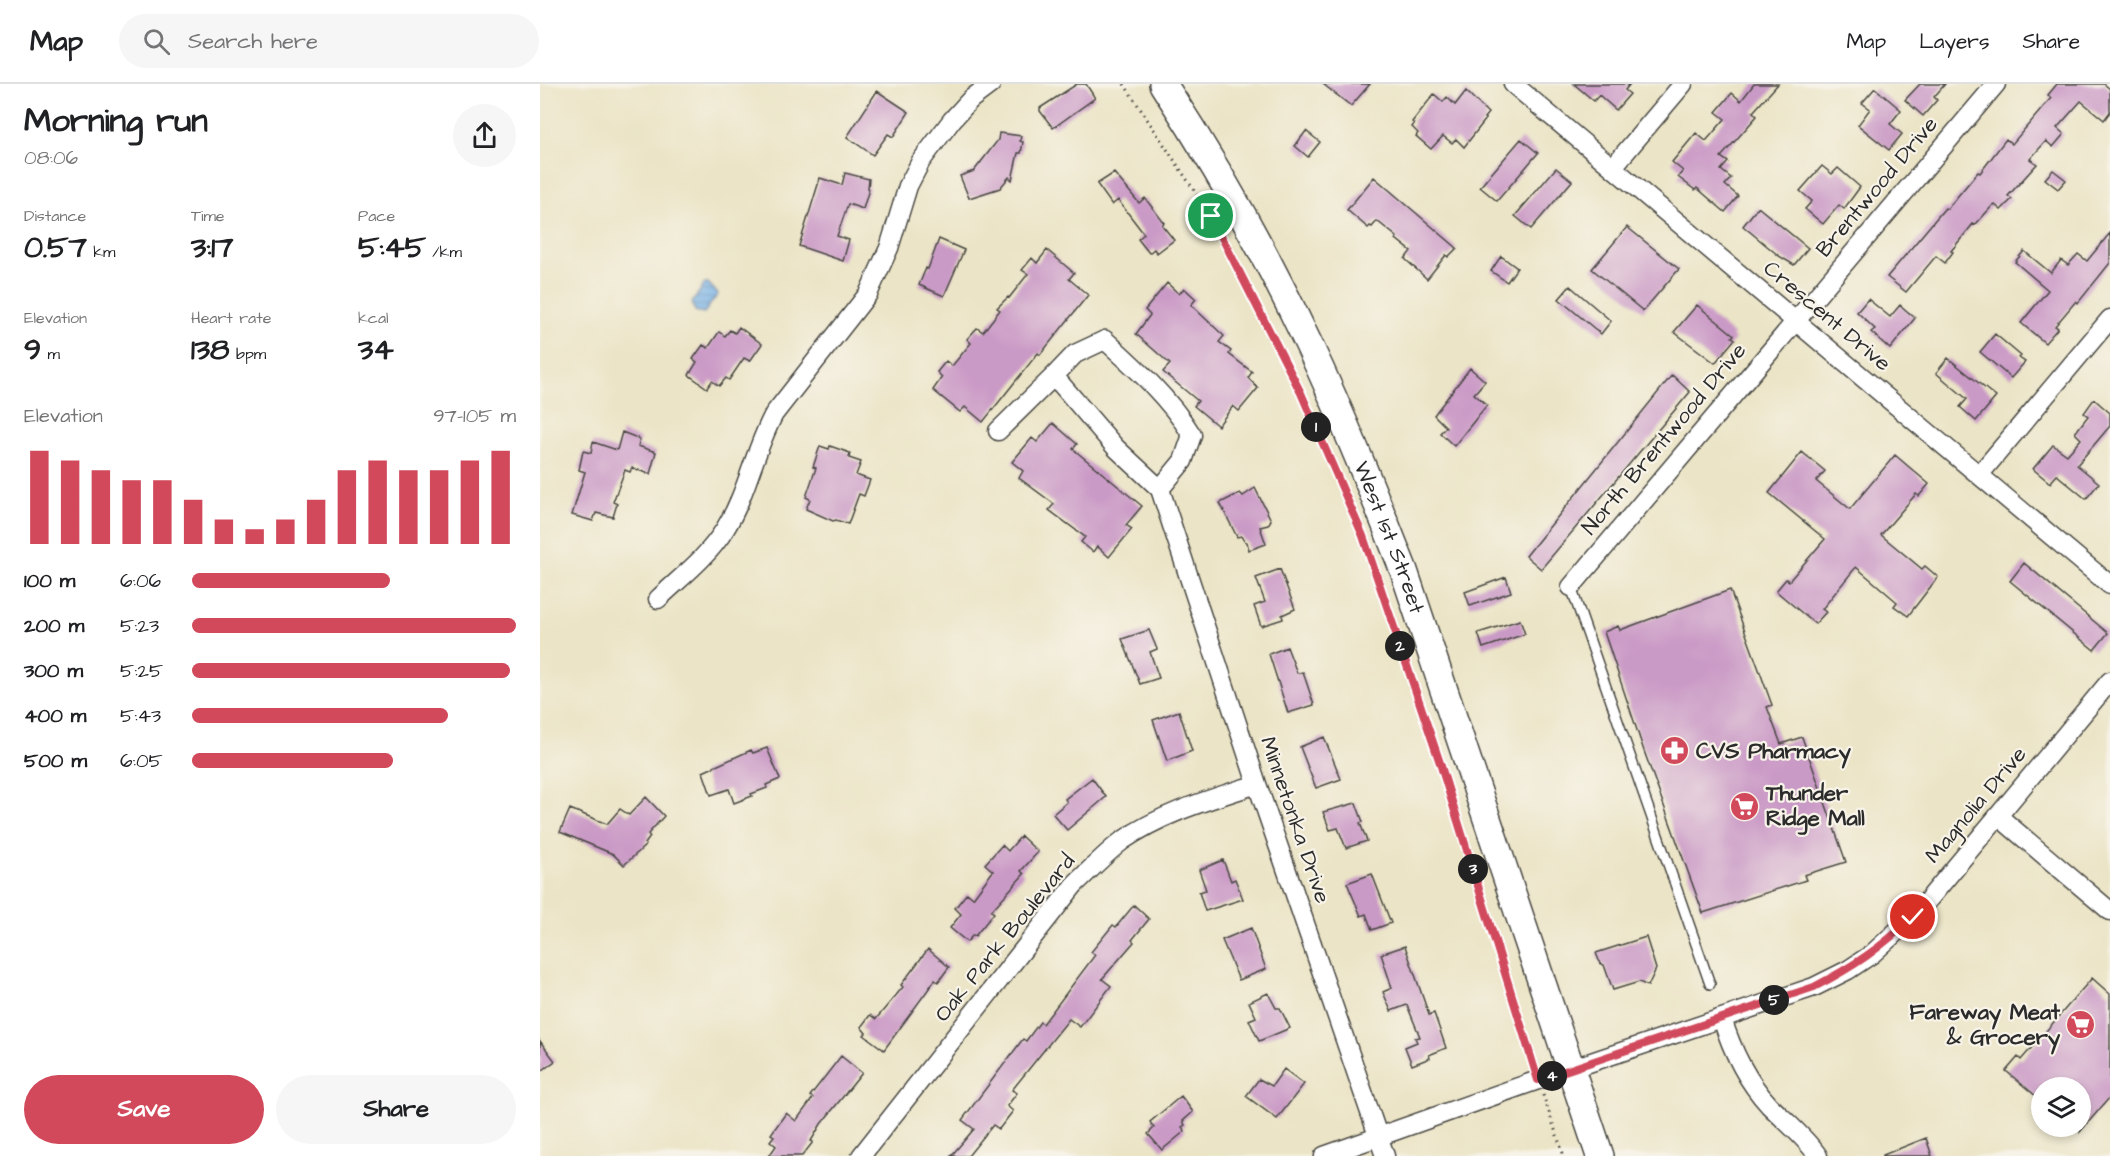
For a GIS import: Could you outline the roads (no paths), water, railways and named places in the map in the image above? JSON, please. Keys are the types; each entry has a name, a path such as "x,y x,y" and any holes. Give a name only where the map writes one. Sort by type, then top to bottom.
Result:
{"main road":[{"name":"West 1st Street","path":"1163,84 1261,250 1309,345 1367,478 1404,571 1600,1156"}],"street":[{"path":"658,599 714,546 727,527 746,483 762,436 774,414 868,294 880,271 908,186 921,160 971,99 990,84"},
{"name":"Crescent Drive","path":"1513,84 2110,585"},
{"path":"1613,167 1683,84"},
{"name":"Brentwood Drive","path":"1795,321 1996,84"},
{"path":"1979,475 2110,319"},
{"name":"North Brentwood Drive","path":"1571,587 1795,321"},
{"path":"998,432 1075,354 1105,340 1148,379 1179,414 1192,435 1183,461 1162,494 1116,448 1054,376"},
{"name":"Minnetonka Drive","path":"1162,494 1257,784 1385,1156"},
{"name":"Magnolia Drive","path":"1570,1070 1814,987 1848,970 1872,954 1919,911 2110,681"},
{"name":"Oak Park Boulevard","path":"861,1156 1074,885 1099,861 1121,842 1150,825 1203,801 1257,784"},
{"path":"1998,816 2110,911"},
{"path":"1722,1018 1730,1043 1756,1090 1797,1130 1818,1156"},
{"path":"1324,1156 1570,1070"}],"lane":[{"path":"1571,587 1710,984"}],"water":[{"path":"705,283 708,283 718,294 704,313 695,311 692,303"}],"place":[{"name":"CVS Pharmacy","path":"1675,751"},
{"name":"Thunder Ridge Mall","path":"1745,806"},
{"name":"Fareway Meat & Grocery","path":"2081,1025"}]}
